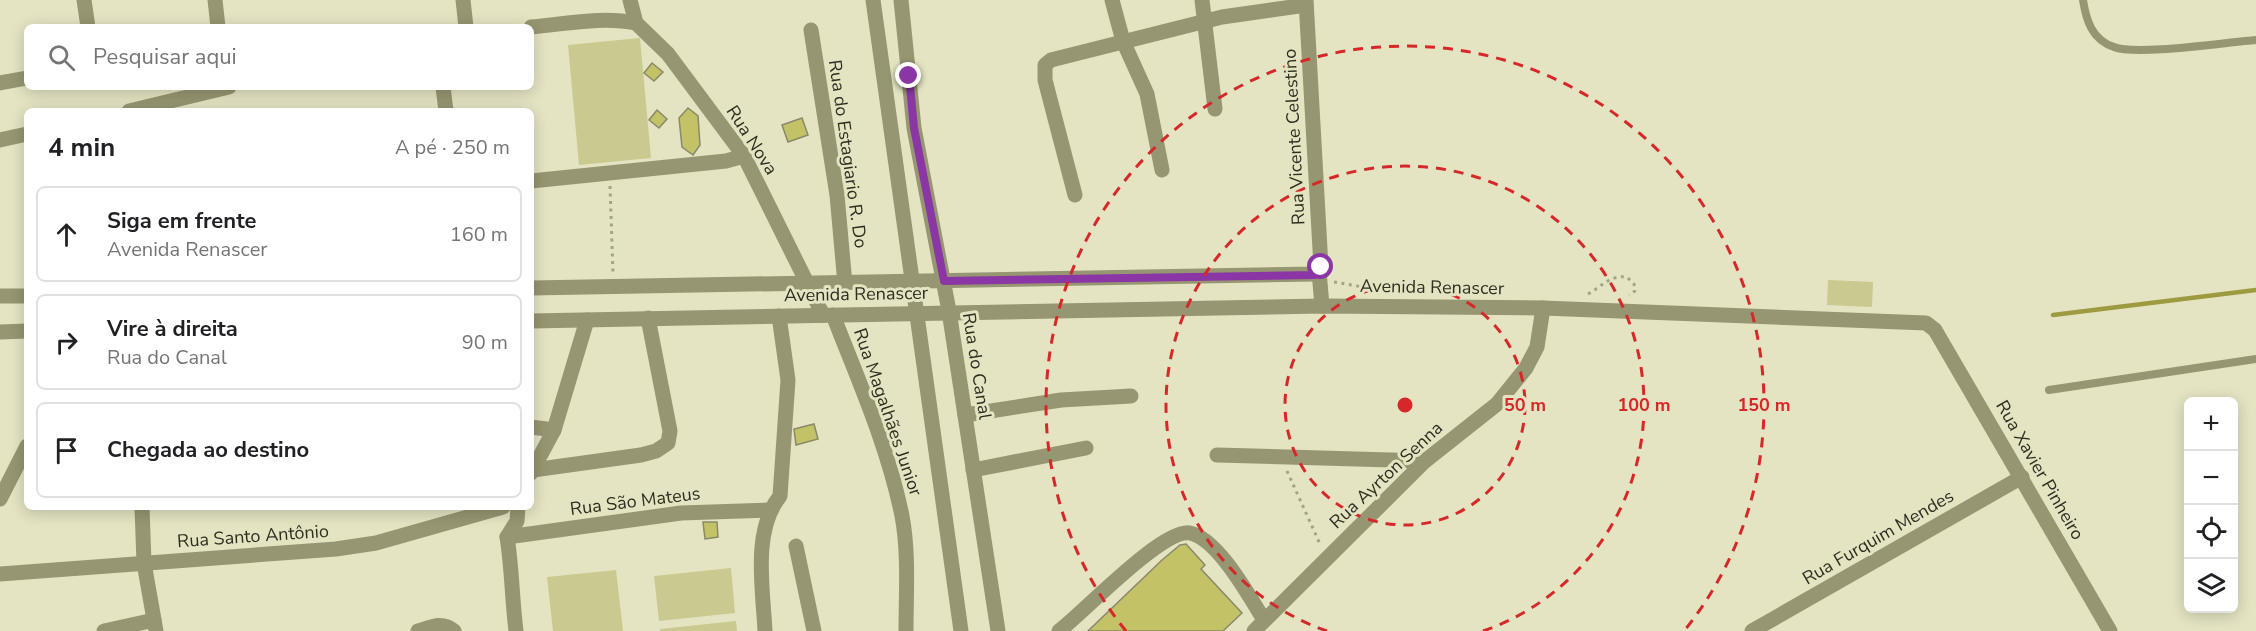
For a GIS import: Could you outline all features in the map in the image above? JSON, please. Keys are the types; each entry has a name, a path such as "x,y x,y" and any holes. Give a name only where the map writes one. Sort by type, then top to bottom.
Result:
{"street":[{"path":"84,0 88,24"},
{"path":"215,0 218,24"},
{"path":"463,0 466,24"},
{"path":"534,27 618,19 636,23 630,0"},
{"path":"873,0 961,631"},
{"name":"Rua do Canal","path":"901,0 914,128 949,311 994,630"},
{"path":"1112,0 1123,41 1147,94 1162,170"},
{"path":"1202,0 1215,109"},
{"path":"1075,195 1045,80 1045,65 1063,56 1123,41 1255,11 1306,3"},
{"name":"Rua Vicente Celestino","path":"1306,3 1322,306"},
{"name":"Rua Nova","path":"636,23 668,54 744,156 809,284 828,315"},
{"name":"Rua do Estagiario R. Do","path":"811,30 837,195 845,284"},
{"path":"0,83 24,79"},
{"path":"169,107 214,90"},
{"path":"443,90 446,108"},
{"path":"0,140 24,135"},
{"path":"534,182 726,161 744,156"},
{"name":"Avenida Renascer","path":"534,288 1314,275 1319,272"},
{"path":"0,296 24,296"},
{"name":"Avenida Renascer","path":"534,321 949,311 1322,306 1543,308 1910,321 1926,323 1935,330"},
{"name":"Rua Ayrton Senna","path":"1259,625 1425,461 1497,404 1513,385 1537,347 1543,308"},
{"name":"Rua Magalhães Junior","path":"828,315 883,446 902,516 905,537 906,631"},
{"path":"765,631 763,548 769,510 780,496 788,380 779,316"},
{"path":"534,472 641,455 656,450 668,442 670,431 648,318"},
{"path":"534,468 554,430 587,320"},
{"name":"Rua Xavier Pinheiro","path":"1935,330 2110,631"},
{"path":"0,332 24,331"},
{"path":"965,415 1061,400 1131,396"},
{"path":"534,427 554,430"},
{"path":"973,470 1086,448"},
{"path":"0,499 24,452"},
{"path":"1216,455 1425,461"},
{"name":"Rua Furquim Mendes","path":"1752,631 2022,477"},
{"path":"104,631 155,625 144,563 142,510"},
{"name":"Rua Santo Antônio","path":"0,574 312,552 376,543 492,510"},
{"path":"516,631 512,600 513,573 507,537 517,521 518,510"},
{"name":"Rua São Mateus","path":"507,537 681,513 769,510"},
{"path":"1063,630 1157,544 1178,533 1190,533 1202,538 1220,555 1259,625"},
{"path":"796,546 814,631"},
{"path":"418,631 441,625 454,631"}],"lane":[{"path":"2083,0 2086,21 2092,31 2100,40 2114,48 2155,48 2256,40"},
{"path":"2049,390 2256,359"}],"path":[{"path":"610,173 613,287"},
{"path":"1593,297 1584,297 1608,280 1620,276 1627,277 1634,284 1635,291 1626,297"},
{"path":"1282,458 1327,558"}],"shaded area":[{"path":"640,38 651,158 579,165 568,45"},
{"path":"1828,280 1873,282 1872,307 1827,305"},
{"path":"731,568 735,613 659,621 654,576"},
{"path":"616,570 623,631 553,631 547,577"},
{"path":"736,621 737,631 660,631 660,629"}],"building":[{"path":"652,63 663,72 654,81 644,73"},
{"path":"688,108 698,116 700,145 693,155 682,147 679,118"},
{"path":"657,110 667,119 659,128 649,120"},
{"path":"802,118 808,135 788,142 782,125"},
{"path":"814,424 818,439 796,445 794,429"},
{"path":"703,522 717,522 718,537 705,539"},
{"path":"1186,544 1205,565 1201,569 1242,613 1223,631 1088,631 1162,560 1180,545"}],"waterway":[{"path":"2053,315 2256,290"}],"route":[{"path":"909,76 914,128 944,281 1314,275 1321,267"}]}
